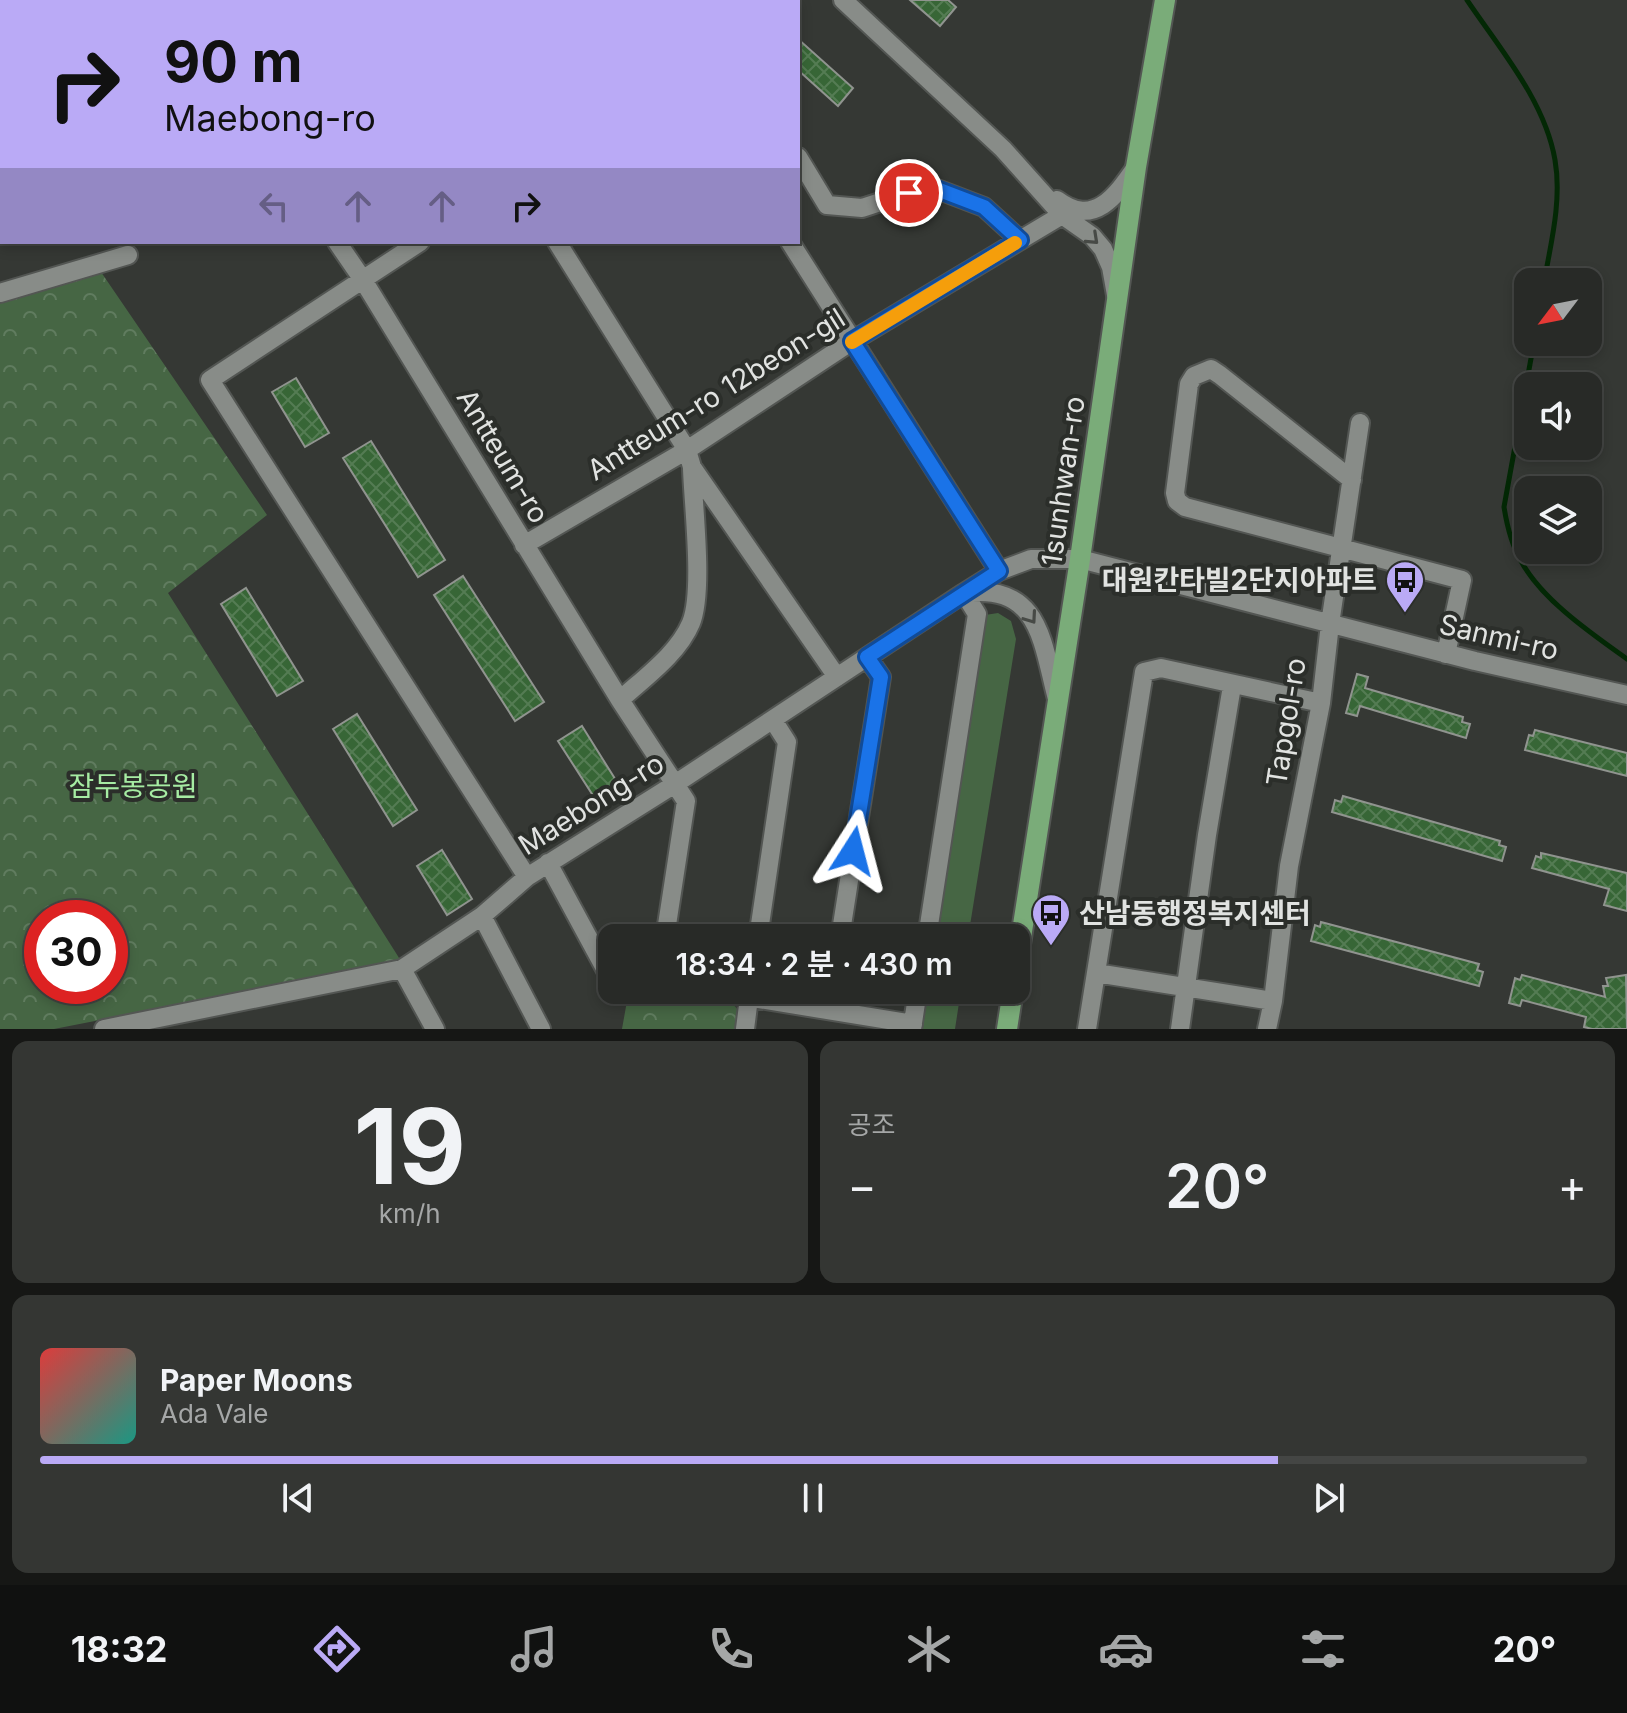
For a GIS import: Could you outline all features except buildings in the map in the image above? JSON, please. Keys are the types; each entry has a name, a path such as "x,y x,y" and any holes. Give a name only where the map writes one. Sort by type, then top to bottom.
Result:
{"main road":[{"name":"1sunhwan-ro","path":"1023,924 1080,559 1136,167 1165,0"},
{"path":"1007,1029 1011,1004"}],"street":[{"path":"843,0 1003,149 1062,215 1092,236 1103,249 1111,267 1117,301"},
{"path":"800,160 827,205 862,208 929,186 984,207 1020,240"},
{"path":"1044,192 1073,209 1091,210 1117,195 1136,167"},
{"name":"Antteum-ro 12beon-gil","path":"524,545 690,459 852,341 1062,215"},
{"name":"Antteum-ro","path":"338,244 675,784"},
{"path":"417,244 210,380 527,877"},
{"path":"558,244 690,459 837,677"},
{"path":"791,244 999,571"},
{"path":"0,293 128,255"},
{"path":"1352,480 1211,369 1194,376 1189,384 1175,493 1177,501 1185,507 1462,580 1446,654"},
{"name":"Tapgol-ro","path":"1267,1029 1289,866 1321,703 1360,423"},
{"path":"620,700 678,644 692,621 696,551 690,459"},
{"name":"Maebong-ro","path":"104,1029 402,969 482,916 548,863 675,784 999,571 1031,559 1080,559"},
{"name":"Sanmi-ro","path":"1080,559 1446,654 1627,695"},
{"path":"929,924 977,614 964,593 991,591 1004,594 1028,612 1039,630 1057,703"},
{"path":"842,924 881,677 867,657"},
{"path":"1087,1029 1144,672 1161,668 1232,686 1321,703"},
{"path":"1180,1029 1232,686"},
{"path":"760,924 787,742 773,720"},
{"path":"667,924 686,801 675,784"},
{"path":"548,863 598,956"},
{"path":"482,916 541,1029"},
{"path":"402,969 435,1029"},
{"path":"1096,973 1273,1001"},
{"path":"745,1029 748,1004"},
{"path":"798,1004 913,1026 916,1004"},
{"path":"828,1010 829,1004"}],"green space":[{"name":"잠두봉공원","path":"101,272 267,515 168,593 401,961 54,1029 0,1029 0,287"},
{"path":"998,613 1011,621 1016,639 970,924 934,924 985,615"},
{"path":"626,1004 733,1004 739,1011 737,1029 622,1029"},
{"path":"922,1004 959,1004 955,1029 918,1029"}],"waterway":[{"path":"1467,0 1520,76 1550,138 1557,190 1547,268"},
{"path":"1531,356 1504,507 1510,535 1530,575 1555,603 1627,659"}],"slow traffic":[{"path":"852,342 1015,243"}],"place":[{"name":"대원칸타빌2단지아파트","path":"1405,614"},
{"name":"산남동행정복지센터","path":"1051,947"}],"route":[{"path":"853,851 881,677 867,657 999,571 852,341 1020,240 984,207 929,186 909,193"}]}
